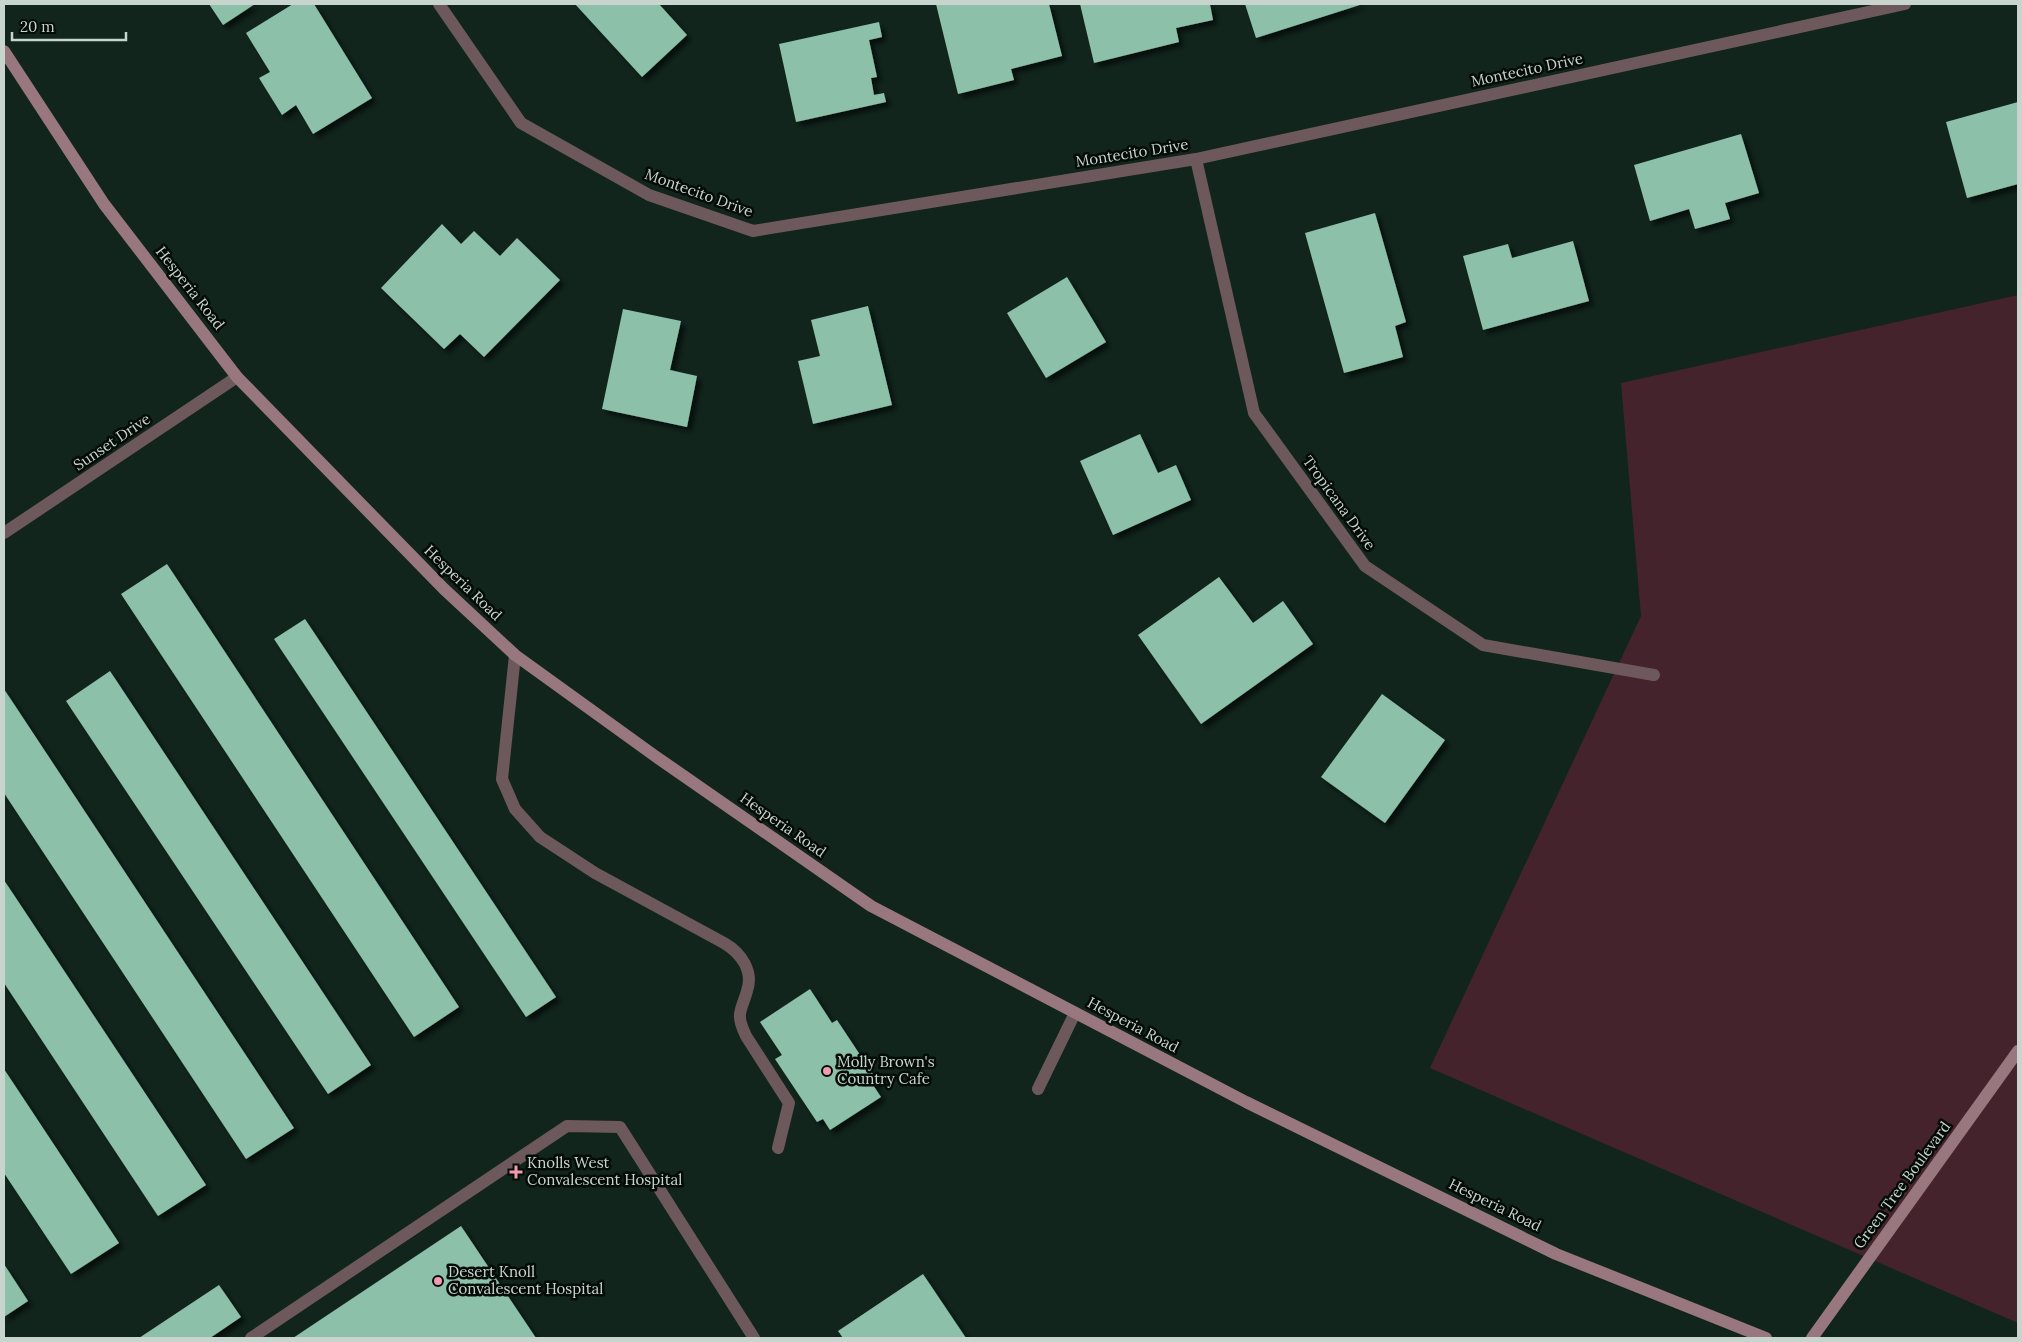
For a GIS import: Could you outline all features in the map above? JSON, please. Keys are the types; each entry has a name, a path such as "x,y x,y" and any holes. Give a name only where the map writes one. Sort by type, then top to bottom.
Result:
{"main road":[{"name":"Hesperia Road","path":"4,51 104,204 237,377 444,589 515,655 654,756 871,906 1246,1102 1556,1254 1766,1338"},
{"name":"Green Tree Boulevard","path":"1812,1338 2018,1051"}],"street":[{"name":"Montecito Drive","path":"439,4 521,123 648,195 753,231 1196,159 1905,4"},
{"name":"Tropicana Drive","path":"1196,159 1254,413 1365,566 1483,645 1654,675"},
{"name":"Sunset Drive","path":"4,533 237,377"},
{"path":"515,655 502,779 515,809 540,837 595,874 734,949 746,965 749,983 740,1015 741,1026 789,1103 778,1148"},
{"path":"1038,1089 1075,1013"},
{"path":"252,1338 567,1126 620,1127 754,1338"}],"shaded area":[{"path":"2018,295 2018,1323 1430,1068 1641,616 1621,383"}],"building":[{"path":"209,4 255,4 223,25"},
{"path":"293,4 314,4 372,98 313,134 296,105 282,115 259,78 270,72 246,33"},
{"path":"575,4 659,4 687,35 642,77"},
{"path":"936,4 1049,4 1062,56 1011,69 1014,80 958,94"},
{"path":"1080,4 1210,4 1213,20 1176,28 1179,42 1094,63"},
{"path":"1245,4 1363,4 1256,38"},
{"path":"879,22 882,37 869,40 877,77 871,78 874,95 884,93 886,102 796,122 779,44"},
{"path":"2018,102 2018,184 1967,198 1946,122"},
{"path":"1741,134 1759,193 1725,203 1730,219 1695,229 1689,209 1650,221 1634,165"},
{"path":"1375,213 1406,322 1395,326 1403,357 1344,373 1305,233"},
{"path":"442,224 461,244 474,231 500,256 517,238 560,280 484,357 460,334 444,349 381,288"},
{"path":"1573,241 1589,301 1483,330 1463,256 1508,244 1512,258"},
{"path":"1067,277 1106,342 1046,378 1007,313"},
{"path":"868,306 892,405 813,424 798,361 820,356 811,320"},
{"path":"623,309 681,321 670,370 697,376 687,427 602,409"},
{"path":"1140,434 1158,473 1176,465 1191,500 1113,535 1080,461"},
{"path":"167,564 459,1007 414,1037 121,594"},
{"path":"1219,577 1253,623 1283,601 1313,644 1201,724 1138,635"},
{"path":"305,619 556,997 526,1017 274,639"},
{"path":"110,671 371,1065 328,1094 66,701"},
{"path":"4,689 294,1128 246,1159 4,793"},
{"path":"1382,694 1445,740 1385,823 1321,777"},
{"path":"4,880 206,1185 158,1216 4,983"},
{"name":"Molly Brown's Country Cafe","path":"810,989 832,1023 837,1020 878,1082 873,1085 881,1097 830,1130 823,1119 817,1122 775,1059 782,1055 760,1022"},
{"path":"4,1069 119,1243 71,1274 4,1173"},
{"name":"Desert Knoll Convalescent Hospital","path":"461,1226 536,1338 293,1338"},
{"path":"4,1264 28,1301 4,1317"},
{"path":"923,1274 966,1338 843,1338 838,1331"},
{"path":"219,1285 241,1317 210,1338 139,1338"}],"place":[{"name":"Molly Brown's Country Cafe","path":"827,1071"},
{"name":"Knolls West Convalescent Hospital","path":"516,1172"},
{"name":"Desert Knoll Convalescent Hospital","path":"438,1281"}]}
